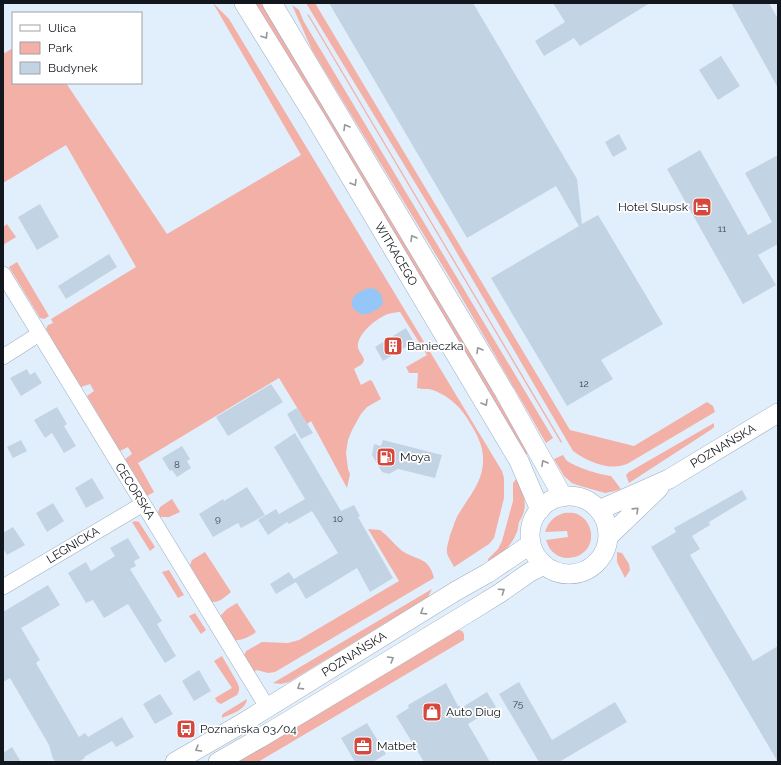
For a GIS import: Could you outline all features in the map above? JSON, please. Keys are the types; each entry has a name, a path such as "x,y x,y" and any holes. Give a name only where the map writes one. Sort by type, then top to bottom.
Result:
{"main road":[{"name":"WITKACEGO","path":"244,3 357,188 519,460 540,510"},
{"name":"WITKACEGO","path":"272,3 505,393 563,497"},
{"name":"POZNAŃSKA","path":"599,510 669,479 778,413"},
{"name":"POZNAŃSKA","path":"608,537 669,479"},
{"path":"563,497 576,497 589,501 599,510 607,527 608,537 605,550 599,561 590,568 579,573 567,574 554,571 544,565 536,555 531,544 530,532 533,520 540,510 550,501 563,497"},
{"name":"POZNAŃSKA","path":"175,762 241,724 488,573 531,544"},
{"name":"POZNAŃSKA","path":"218,762 500,593 530,572 544,565"}],"street":[{"name":"CECORSKA","path":"3,274 267,707"},
{"path":"3,357 40,334"},
{"name":"LEGNICKA","path":"3,587 143,504"}],"green space":[{"path":"213,3 229,19 502,471 504,478 504,498 494,538 489,544 454,567 447,551 450,535 457,518 478,483 483,461 482,449 473,428 464,413 456,404 441,393 429,389 417,388 418,373 409,373 406,367 427,355 400,312 388,314 378,319 368,327 360,337 358,343 358,348 364,361 354,369 361,385 370,380 372,381 381,399 367,407 361,414 348,440 346,453 350,474 347,488 311,421 307,424 279,378 138,463 154,492 147,496 125,459 132,454 128,447 120,451 87,396 94,391 90,384 81,387 46,329 48,325 53,323 51,319 136,267 66,145 3,183 3,54 12,49 12,84 67,84 167,234 301,155"},
{"path":"254,3 261,3 361,167 529,453 525,455"},
{"path":"306,3 315,3 570,430 634,446 707,402 713,406 715,412 627,464 620,466 606,466 592,462 573,451 443,229"},
{"path":"292,5 299,10 304,22 553,438 546,443 456,288 312,50"},
{"path":"307,14 309,15 562,442 561,443"},
{"path":"7,224 16,237 3,245 3,227"},
{"path":"17,262 49,316 44,319 40,318 9,267"},
{"path":"714,423 714,427 712,429 629,483 626,475 629,472"},
{"path":"563,455 567,461 578,467 611,476 621,489 605,493 572,483 564,476 554,459"},
{"path":"517,478 524,498 524,512 519,522 514,539 504,551 489,564 488,559 498,549 502,541 513,501 513,483"},
{"path":"172,499 180,512 169,517 160,517 158,512 160,507"},
{"path":"564,513 573,513 583,518 589,525 591,535 591,540 587,549 580,555 571,558 558,556 550,548 546,540 568,537 567,531 545,532 552,520"},
{"path":"132,522 139,522 155,547 150,551"},
{"path":"368,529 380,530 401,550 425,562 432,571 434,578 275,672 268,673 257,670 253,672 244,656 246,651 262,642 288,643 299,640 399,581"},
{"path":"205,552 231,592 217,602 211,602 190,565 192,560"},
{"path":"617,552 622,553 629,564 630,570 625,578 617,562"},
{"path":"169,570 184,595 178,598 162,572"},
{"path":"432,589 428,597 289,682 281,684 273,683"},
{"path":"237,603 256,632 251,636 239,640 233,640 220,616 227,609"},
{"path":"195,613 206,630 201,634 189,616"},
{"path":"458,630 462,631 464,634 464,640 258,762 235,762"},
{"path":"222,656 237,682 239,691 237,695 221,704 217,702 215,698 232,688 214,661"},
{"path":"247,699 246,703 241,709 222,718 224,713"}],"water":[{"path":"370,288 375,289 381,294 383,303 374,311 367,314 362,314 356,311 353,307 352,299 361,291"}],"building":[{"path":"329,3 473,3 577,179 582,224 598,215 663,324 601,360 613,379 567,406 491,278 579,226 556,186 467,238"},
{"path":"553,3 650,3 580,46 574,38 544,56 535,41 565,22"},
{"path":"731,3 769,3 778,19 778,88"},
{"path":"721,56 740,86 718,100 699,70"},
{"path":"619,134 627,149 613,157 605,142"},
{"path":"700,150 748,235 772,222 745,173 778,155 778,244 758,255 776,285 743,304 667,169"},
{"path":"40,204 59,237 37,250 18,217"},
{"path":"109,254 117,267 66,299 58,286"},
{"name":"Banieczka","path":"406,328 414,342 383,361 375,347"},
{"path":"27,369 30,375 35,372 42,383 21,396 10,378"},
{"path":"271,384 283,402 228,436 216,417"},
{"path":"57,407 67,424 64,426 76,446 64,453 52,433 45,438 34,420"},
{"path":"297,408 313,433 301,439 287,414"},
{"path":"295,433 341,511 354,505 360,516 358,517 393,578 370,592 357,568 306,599 294,579 338,553 312,511 289,524 287,522 268,535 258,520 276,509 279,514 305,499 274,447"},
{"path":"21,440 27,451 13,458 7,447"},
{"path":"383,440 442,455 435,478 398,469 389,474 382,472 372,455 374,444 381,446"},
{"path":"182,446 190,459 187,461 191,468 177,477 172,470 170,471 162,458"},
{"path":"92,478 104,498 86,508 75,488"},
{"path":"247,487 265,515 241,528 238,523 213,537 199,514 223,499 224,501"},
{"path":"742,490 747,499 709,522 710,525 692,536 700,549 690,555 753,661 778,646 778,762 651,547 676,532 674,528"},
{"path":"53,503 64,521 47,532 36,513"},
{"path":"13,527 25,545 7,555 3,548 3,533"},
{"path":"128,538 140,558 134,561 136,566 130,569 162,621 157,624 176,656 165,663 128,604 104,618 93,600 86,603 68,573 86,562 91,571 115,556 110,548"},
{"path":"289,572 296,582 276,594 270,584"},
{"path":"48,585 60,605 21,628 40,660 36,663 79,737 85,733 88,737 122,717 134,737 116,747 112,741 78,762 56,762 53,759 49,745 10,678 3,682 3,612"},
{"path":"199,670 211,691 194,701 182,681"},
{"path":"519,682 552,740 615,702 627,722 559,762 539,762 499,694"},
{"path":"446,683 458,706 461,708 487,692 496,707 468,724 490,762 424,762 396,716 409,708 408,705"},
{"path":"160,694 173,714 155,724 143,704"},
{"name":"Matbet","path":"367,723 386,754 373,762 355,762 341,738"},
{"path":"12,747 21,762 3,762 3,753"}],"place":[{"name":"Hotel Slupsk","path":"702,207"},
{"name":"Banieczka","path":"393,346"},
{"name":"Moya","path":"386,457"},
{"name":"Auto Diug","path":"432,712"},
{"name":"Poznańska 03/04","path":"186,729"},
{"name":"Matbet","path":"363,746"}]}
